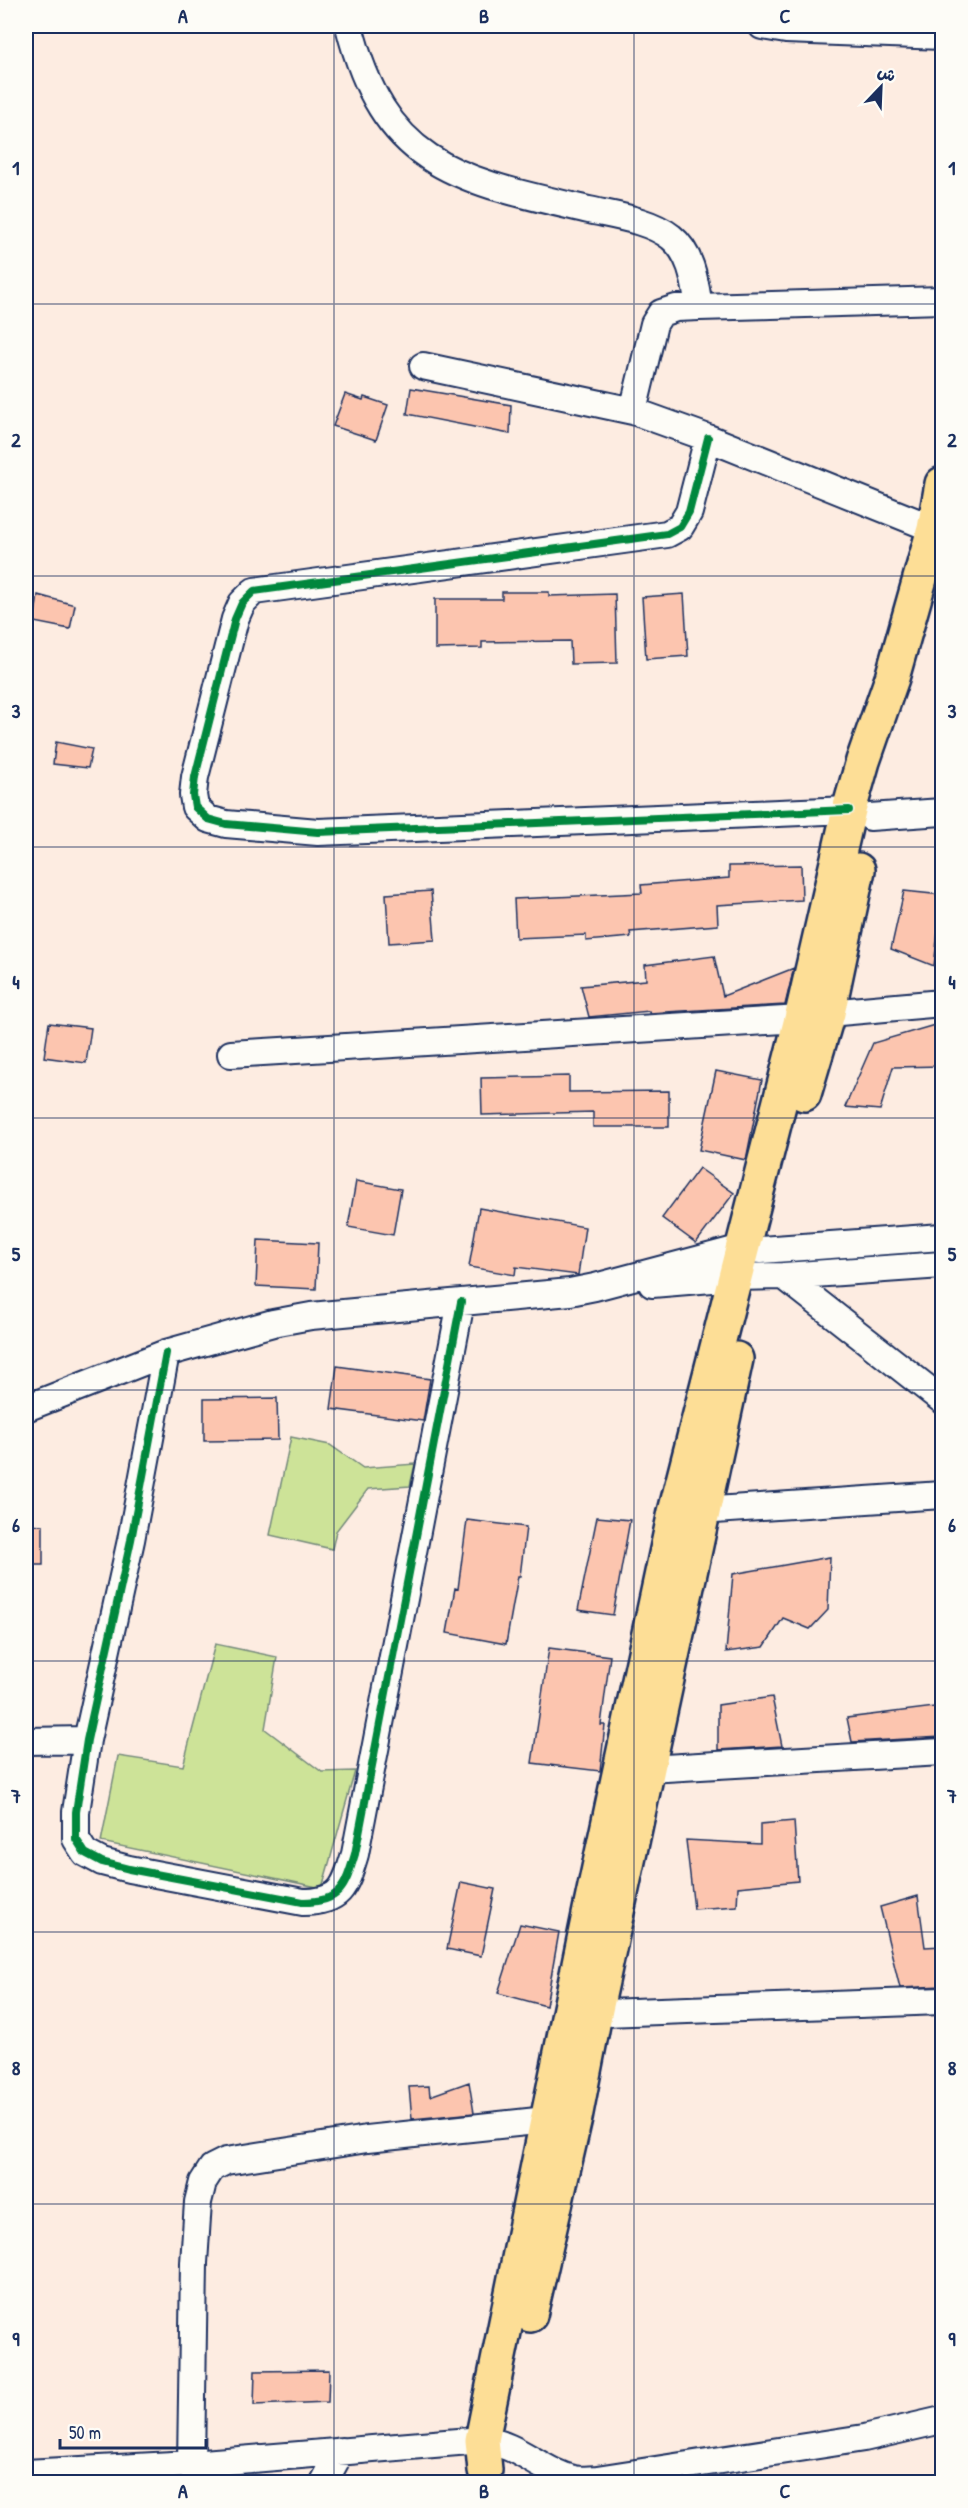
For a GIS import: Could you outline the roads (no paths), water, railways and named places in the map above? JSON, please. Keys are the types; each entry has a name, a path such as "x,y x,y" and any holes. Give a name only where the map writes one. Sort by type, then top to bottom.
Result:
{"main road":[{"path":"859,814 863,761 892,678 934,529 942,484"},
{"path":"583,2014 590,1910 688,1512 755,1266 859,814 942,579"},
{"path":"487,2459 583,2014 648,1769 688,1512"}],"street":[{"path":"349,26 369,86 388,120 414,147 447,169 487,185 613,215 652,227 671,237 692,268 699,307"},
{"path":"762,26 786,30 942,36"},
{"path":"633,411 654,324 661,313 699,307 942,300"},
{"path":"423,366 633,411 708,438 934,529"},
{"path":"708,438 689,512 680,527 667,534 254,591 242,603 235,619 195,777 193,795 195,807 208,819 226,824 318,832 942,812"},
{"path":"231,1054 814,1016 942,1004"},
{"path":"26,1408 166,1353 273,1323 311,1316 570,1292 942,1237"},
{"path":"755,1266 942,1265"},
{"path":"755,1266 942,1400"},
{"path":"166,1353 131,1540 87,1740 76,1812 76,1839 85,1853 102,1862 129,1869 303,1902 322,1902 337,1894 348,1876 355,1854 461,1302"},
{"path":"688,1512 942,1495"},
{"path":"26,1741 87,1740"},
{"path":"648,1769 942,1752"},
{"path":"583,2014 942,2001"},
{"path":"191,2464 197,2212 203,2182 212,2168 226,2161 367,2139 561,2118"},
{"path":"26,2474 191,2464 341,2451 487,2459 576,2480 597,2479 864,2438 942,2420"},
{"path":"324,2482 341,2451"}]}
